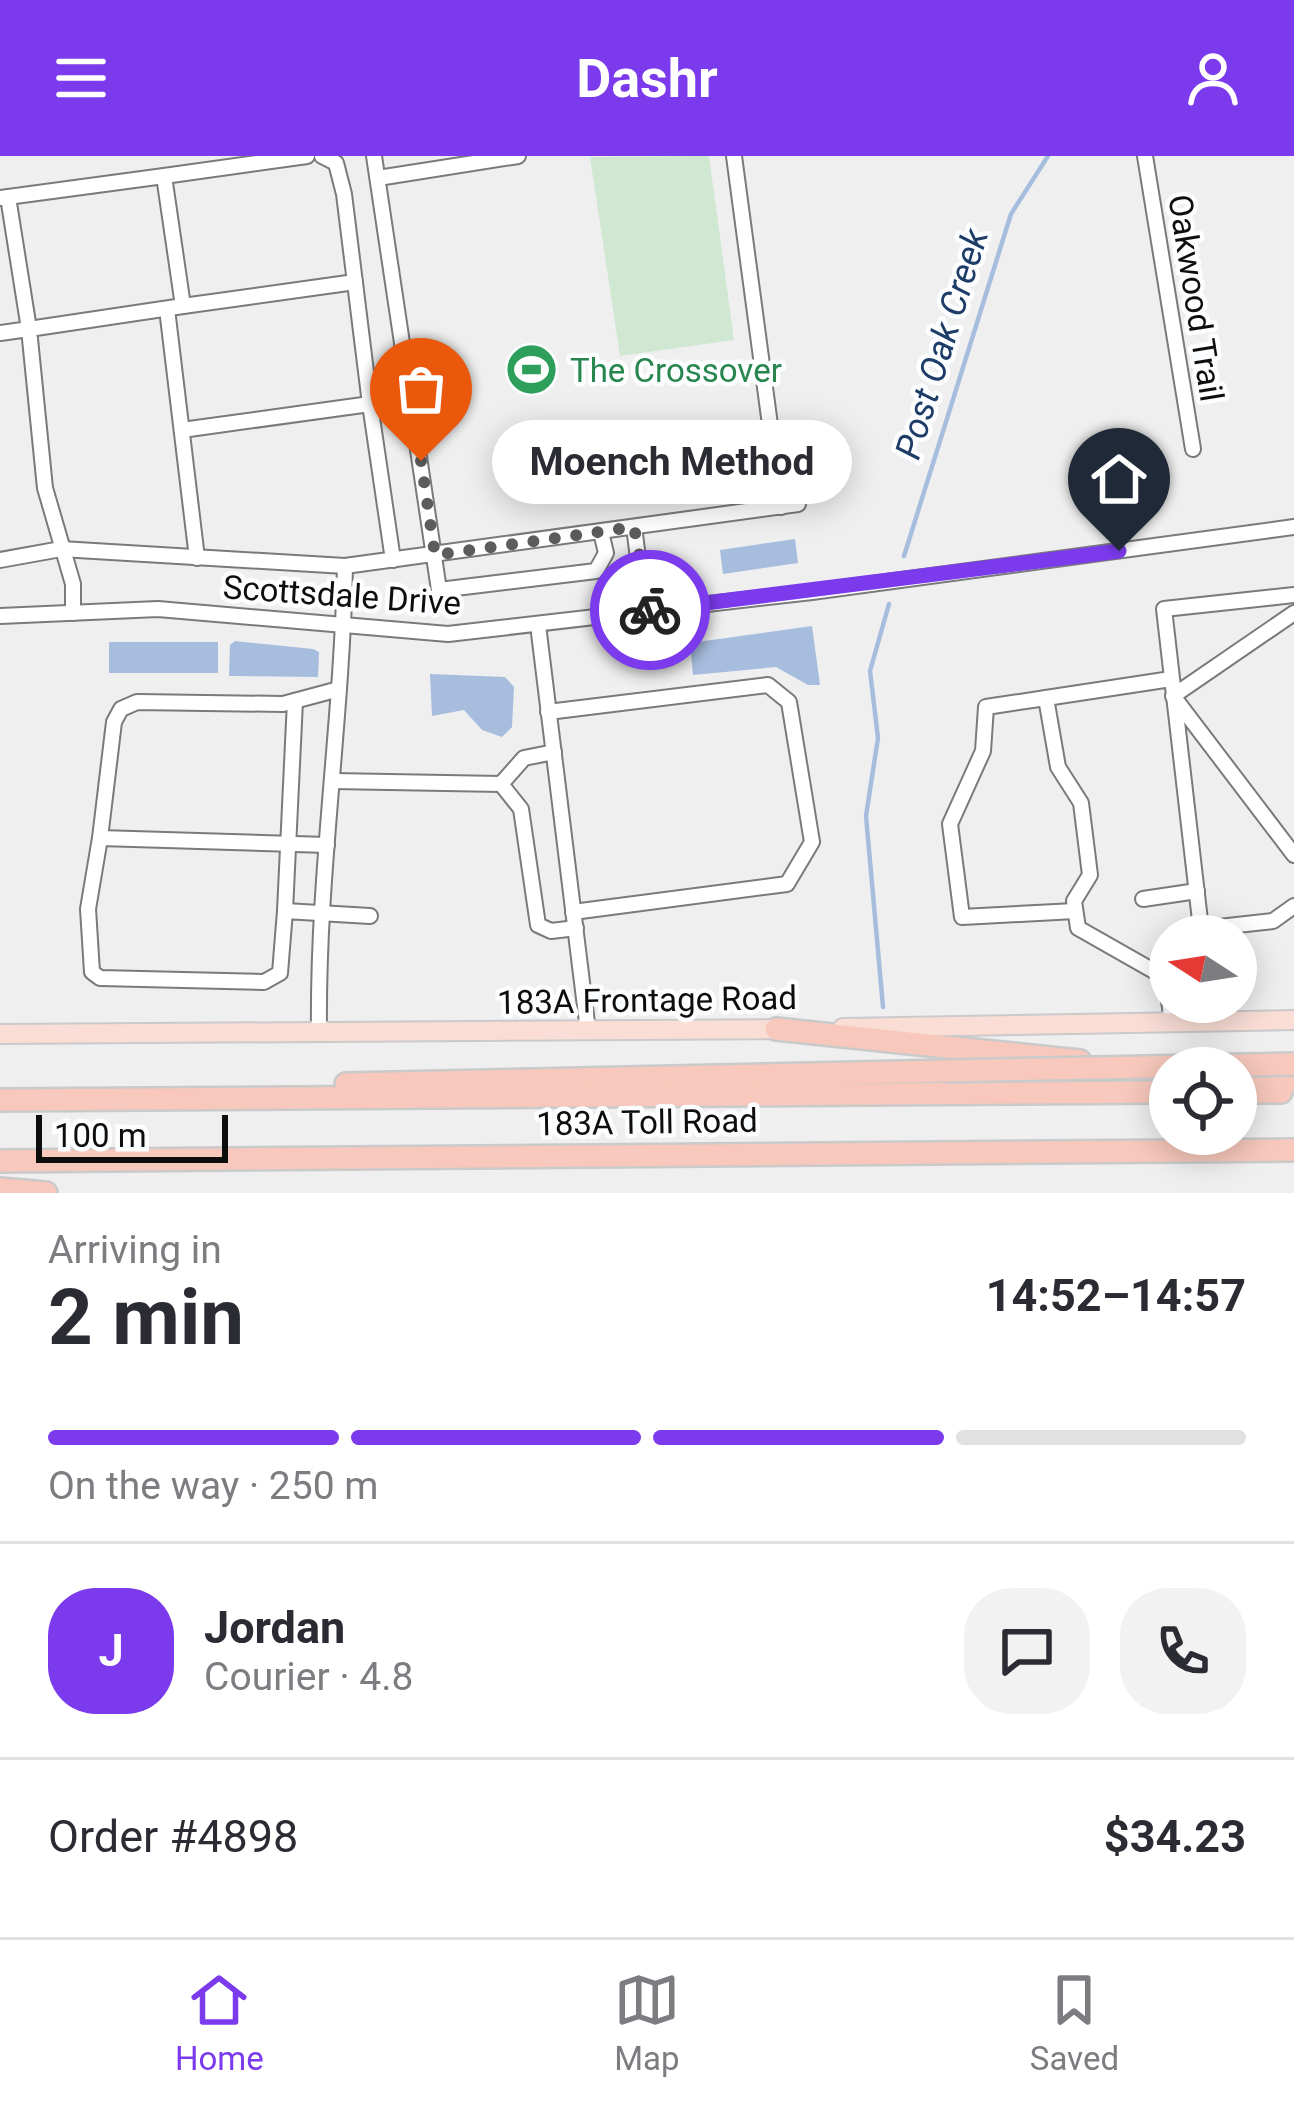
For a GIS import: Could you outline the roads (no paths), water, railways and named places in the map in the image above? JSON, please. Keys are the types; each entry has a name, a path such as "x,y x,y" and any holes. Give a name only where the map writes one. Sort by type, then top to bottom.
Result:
{"highway":[{"path":"776,1029 1149,1067"},
{"path":"172,1100 312,1085 1294,1064"},
{"path":"1257,1077 1294,1081"},
{"name":"183A Toll Road","path":"0,1100 1149,1092"},
{"path":"1257,1092 1294,1092"},
{"name":"183A Toll Road","path":"0,1161 1294,1150"},
{"path":"0,1189 46,1193"}],"main road":[{"name":"183A Frontage Road","path":"1257,1021 1294,1020"},
{"name":"183A Frontage Road","path":"0,1034 1172,1023"}],"street":[{"path":"73,613 73,584 45,488 28,329 4,198 307,156"},
{"path":"322,156 336,164 340,179 393,560"},
{"path":"374,156 440,590 584,574 603,563 601,532"},
{"path":"378,178 518,156"},
{"path":"734,156 781,507"},
{"name":"Oakwood Trail","path":"1145,156 1193,449"},
{"path":"164,176 182,430 197,558"},
{"path":"0,333 355,281"},
{"path":"182,430 370,404"},
{"path":"0,560 61,549 345,566 797,504"},
{"path":"634,527 646,610"},
{"name":"Scottsdale Drive","path":"4,618 158,609 448,634 812,592 1294,527"},
{"path":"319,1033 319,914 345,566"},
{"path":"1294,595 1164,609 1201,929 1274,921 1294,906"},
{"path":"1076,911 962,917 950,824 983,751 986,707 1172,687 1294,613"},
{"path":"538,626 588,1031"},
{"path":"501,784 521,809 538,925 551,931 574,920 787,884 812,842 789,702 768,685 548,712"},
{"path":"1172,687 1294,855"},
{"path":"295,701 284,959 273,980 100,978 88,962 88,909 121,709 137,702 295,701 339,689"},
{"path":"1046,698 1058,767 1081,803 1090,875 1074,901 1078,928 1149,968"},
{"path":"332,781 501,784 524,758 554,752"},
{"path":"100,838 326,845"},
{"path":"1143,899 1197,892"},
{"path":"285,911 370,916"}],"water":[{"path":"795,539 798,563 723,574 720,550"},
{"path":"812,626 820,685 808,685 776,667 693,675 690,643"},
{"path":"235,641 313,649 319,652 318,677 229,676 230,645"},
{"path":"109,642 218,642 218,673 109,673"},
{"path":"430,674 505,677 514,687 512,727 502,737 482,730 464,710 432,716"}],"waterway":[{"name":"Post Oak Creek","path":"904,556 1011,214 1048,156"},
{"name":"Post Oak Creek","path":"883,1007 866,816 878,738 870,671 889,604"}],"place":[{"name":"The Crossover","path":"531,370"},
{"name":"Moench Method","path":"421,461"}]}
